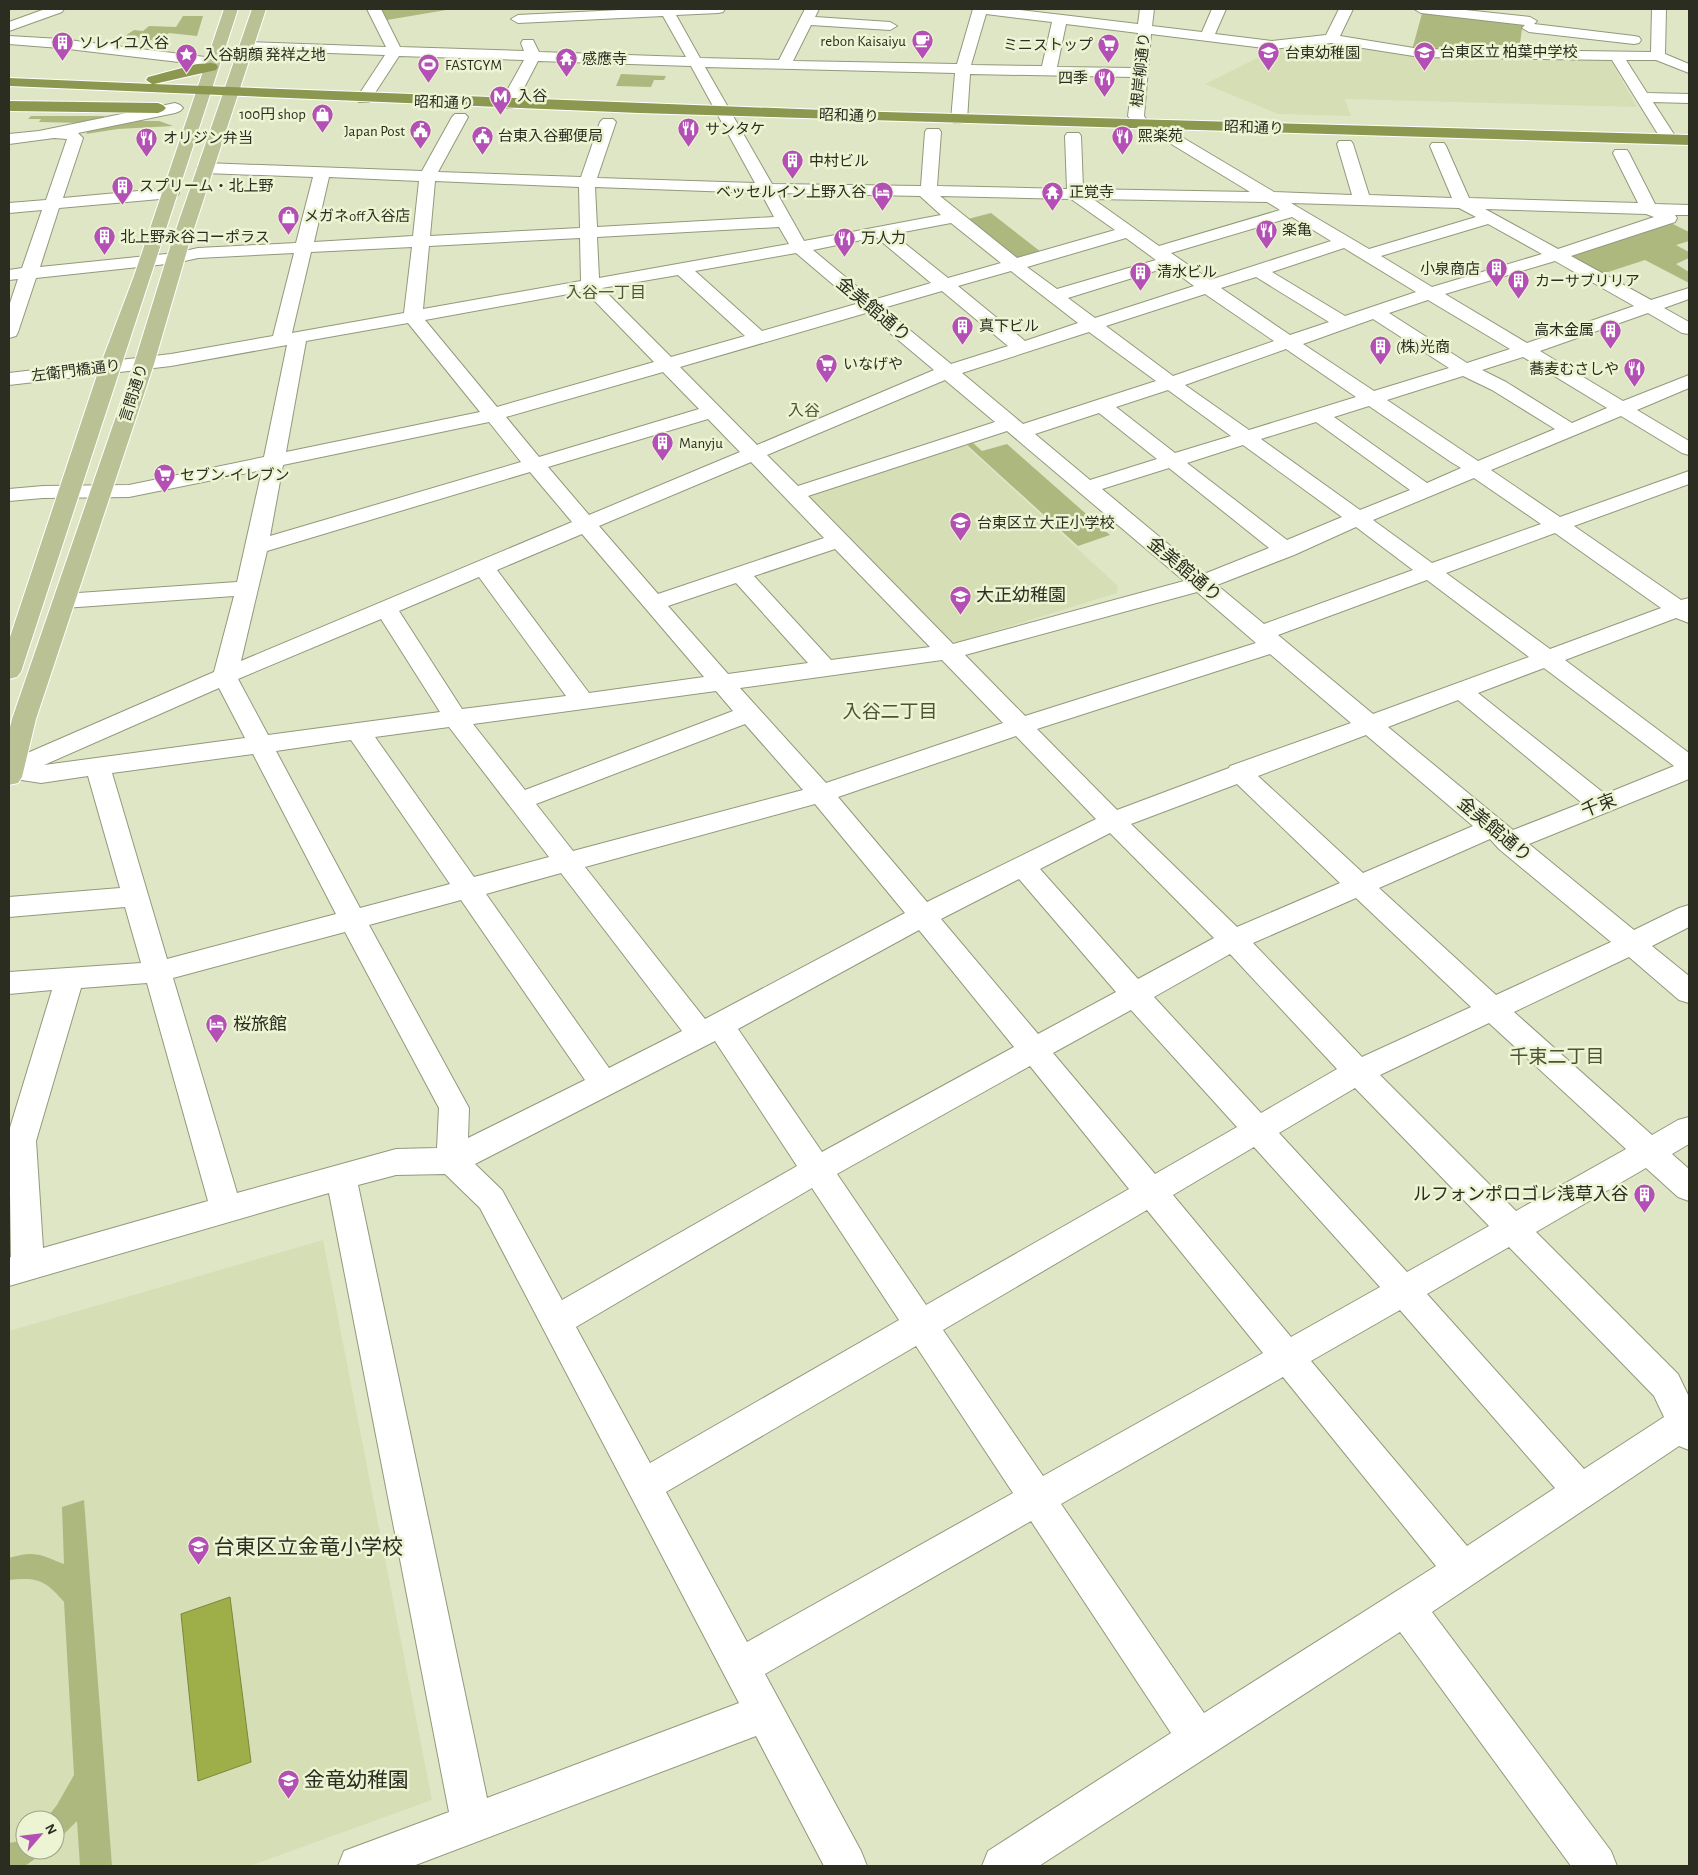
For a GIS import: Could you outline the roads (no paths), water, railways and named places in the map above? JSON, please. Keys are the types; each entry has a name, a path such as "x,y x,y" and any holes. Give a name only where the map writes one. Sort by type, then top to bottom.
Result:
{"highway":[{"path":"9,81 25,78 148,81 212,65"},
{"path":"9,81 231,103"},
{"path":"9,88 201,100"},
{"name":"昭和通り","path":"231,103 266,95 959,120 1689,140"},
{"path":"9,98 133,107"},
{"path":"9,106 176,108 201,100"},
{"name":"昭和通り","path":"451,117 1689,154"}],"main road":[{"name":"言問通り","path":"9,672 71,492 110,366 148,261 231,9"},
{"name":"言問通り","path":"10,772 24,718 144,364 205,168 231,103 246,46 259,9"}],"street":[{"path":"9,27 57,9"},
{"path":"374,9 395,51"},
{"path":"507,105 533,56 516,14 718,9"},
{"path":"875,65 896,9"},
{"path":"959,120 963,68 980,9 1033,12 1060,18 1078,15 1145,28 1272,45 1331,39 1420,53 1616,55 1659,49"},
{"name":"根岸柳通り","path":"1148,9 1136,116 1142,125 1174,139 1689,449"},
{"path":"1207,36 1219,9"},
{"path":"1331,39 1346,9"},
{"path":"1421,9 1530,19 1659,49 1689,69"},
{"path":"1658,9 1659,49"},
{"name":"金美館通り","path":"667,10 799,248 1689,992"},
{"path":"784,65 809,15 890,26"},
{"path":"1049,70 1060,18"},
{"path":"1523,54 1530,19"},
{"path":"9,40 40,40 212,65"},
{"path":"246,46 784,65 875,65 1140,73"},
{"path":"364,99 395,51"},
{"path":"1616,55 1669,139"},
{"path":"1642,97 1689,98"},
{"path":"9,138 54,133 176,108"},
{"path":"451,117 428,176 413,318 534,464 820,794 923,916 1463,1570"},
{"path":"608,122 587,182 590,286 1113,821 1233,940 1358,1072 1666,1385 1688,1426 1581,1492 1405,1608 1198,1739 1003,1866"},
{"path":"933,132 930,191 928,195 955,218 1091,324 1689,765"},
{"path":"9,332 75,138 72,135 54,133"},
{"path":"1073,136 1075,194"},
{"path":"1345,144 1362,200"},
{"path":"1438,146 1463,203 1689,329"},
{"path":"1621,153 1649,209"},
{"path":"205,168 766,188 1271,197 1649,209 1680,217"},
{"path":"322,172 303,246 274,461 257,546 245,588 225,676 352,919 454,1108 452,1161 491,1199 846,1866"},
{"path":"9,208 171,193"},
{"path":"1075,194 1208,288 1685,610"},
{"path":"1054,296 1294,211"},
{"path":"794,494 1014,428 1101,405 1430,293 1680,217"},
{"name":"左衛門橋通り","path":"9,379 110,366 144,364 413,318 955,218"},
{"path":"1366,255 1490,218"},
{"path":"9,275 176,258 198,253 784,222"},
{"path":"880,232 1021,347"},
{"path":"9,496 129,490 494,414 1128,232"},
{"path":"10,772 225,676 947,372 1346,242"},
{"path":"682,269 758,339"},
{"path":"1258,271 1343,323"},
{"path":"1085,488 1525,350 1689,293"},
{"path":"1374,312 1464,369 1499,386 1570,430"},
{"path":"10,772 41,774 98,767 949,652 1182,590 1286,550 1689,381"},
{"path":"1101,405 1286,550"},
{"path":"257,546 713,411"},
{"path":"1317,414 1425,491"},
{"path":"9,983 157,972 820,794 1266,640 1427,572 1689,477"},
{"path":"654,604 840,540"},
{"path":"484,568 583,702"},
{"path":"740,574 826,669"},
{"path":"64,601 245,588"},
{"path":"386,609 456,720 566,861 710,1030 817,1170 1198,1739"},
{"path":"70,979 21,1141 18,1269 341,1176 396,1162 452,1161 710,1030 923,916 1113,821 1546,658 1685,610"},
{"path":"1460,690 1602,805"},
{"path":"520,801 749,714"},
{"path":"359,733 465,888 604,1084"},
{"path":"98,767 226,1209"},
{"name":"千束","path":"556,1321 817,1170 1233,940 1361,886 1500,835 1602,805 1689,770"},
{"path":"1239,772 1492,1009 1689,1188"},
{"path":"1023,866 1135,995 1404,1291 1581,1492"},
{"path":"9,907 135,896"},
{"path":"644,1486 1358,1072 1631,945 1689,916"},
{"path":"740,1667 1689,1130"},
{"path":"341,1176 472,1823"},
{"path":"1405,1608 1596,1866"},
{"path":"359,1866 765,1713"}],"place":[{"name":"rebon Kaisaiyu","path":"922,60"},
{"name":"ソレイユ入谷","path":"63,62"},
{"name":"ミニストップ","path":"1109,64"},
{"name":"台東区立 柏葉中学校","path":"1424,71"},
{"name":"台東幼稚園","path":"1269,72"},
{"name":"入谷朝顔 発祥之地","path":"187,74"},
{"name":"感應寺","path":"566,78"},
{"name":"FASTGYM","path":"429,84"},
{"name":"四季","path":"1104,97"},
{"name":"入谷","path":"501,115"},
{"name":"100円 shop","path":"322,133"},
{"name":"サンタケ","path":"689,148"},
{"name":"Japan Post","path":"421,150"},
{"name":"台東入谷郵便局","path":"482,155"},
{"name":"熙楽苑","path":"1122,155"},
{"name":"オリジン弁当","path":"147,157"},
{"name":"中村ビル","path":"793,180"},
{"name":"スプリーム・北上野","path":"123,205"},
{"name":"ベッセルイン上野入谷","path":"882,211"},
{"name":"正覚寺","path":"1053,211"},
{"name":"メガネoff入谷店","path":"288,235"},
{"name":"楽亀","path":"1266,249"},
{"name":"北上野永谷コーポラス","path":"104,256"},
{"name":"万人力","path":"845,257"},
{"name":"小泉商店","path":"1496,288"},
{"name":"清水ビル","path":"1141,291"},
{"name":"カーサブリリア","path":"1519,300"},
{"name":"真下ビル","path":"963,345"},
{"name":"高木金属","path":"1610,349"},
{"name":"(株)光商","path":"1380,366"},
{"name":"いなげや","path":"827,383"},
{"name":"蕎麦むさしや","path":"1635,388"},
{"name":"Manyju","path":"663,462"},
{"name":"セブン-イレブン","path":"164,494"},
{"name":"台東区立 大正小学校","path":"961,542"},
{"name":"大正幼稚園","path":"960,615"},
{"name":"桜旅館","path":"217,1044"},
{"name":"ルフォンポロゴレ浅草入谷","path":"1645,1214"},
{"name":"台東区立金竜小学校","path":"198,1566"},
{"name":"金竜幼稚園","path":"288,1799"}],"district":[{"name":"入谷一丁目","path":"606,293"},
{"name":"入谷","path":"804,411"},
{"name":"入谷二丁目","path":"890,712"},
{"name":"千束二丁目","path":"1557,1057"}]}
